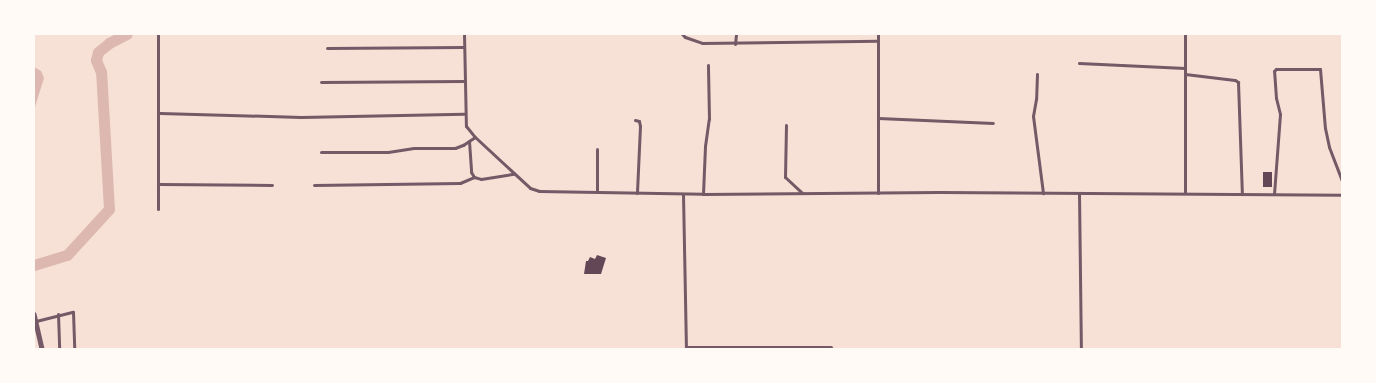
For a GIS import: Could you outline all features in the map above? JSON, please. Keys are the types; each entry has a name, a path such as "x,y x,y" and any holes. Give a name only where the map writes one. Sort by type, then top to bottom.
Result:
{"street":[{"path":"158,34 160,113 158,209"},
{"path":"464,34 464,114 466,126 474,137 530,188 550,192 683,194 1342,194 1342,201"},
{"path":"682,34 685,37 702,43 878,41"},
{"path":"735,44 736,34"},
{"path":"878,34 878,193"},
{"path":"1184,34 1185,193"},
{"path":"1342,34 1342,40"},
{"path":"327,48 464,47"},
{"path":"1079,63 1185,68"},
{"path":"702,194 709,119 708,66"},
{"path":"1274,194 1280,114 1276,98 1274,72 1276,69 1320,69 1325,128 1329,147 1342,181"},
{"path":"1036,74 1033,116 1043,193"},
{"path":"1185,74 1235,80 1238,82 1242,194"},
{"path":"321,82 464,81"},
{"path":"160,113 302,117 464,114"},
{"path":"878,118 993,123"},
{"path":"635,120 639,121 640,126 637,193"},
{"path":"786,125 786,177 802,193"},
{"path":"321,152 388,152 414,148 455,148 474,137"},
{"path":"469,141 471,172 474,177"},
{"path":"597,149 597,192"},
{"path":"314,185 460,183 474,177 481,179 514,174"},
{"path":"159,184 272,185"},
{"path":"1079,193 1081,349"},
{"path":"683,194 686,348 831,347"},
{"path":"36,321 58,314 73,312 74,349"},
{"path":"34,314 42,349"},
{"path":"58,314 59,349"}],"shaded area":[{"path":"34,67 41,71 44,78 34,110"}],"building":[{"path":"1263,172 1272,172 1272,187 1263,187"},
{"path":"597,255 606,258 601,274 584,274 586,261 590,257 595,259"}],"waterway":[{"path":"34,265 67,255 109,209 101,72 96,60 98,52 109,43 127,34"}]}
